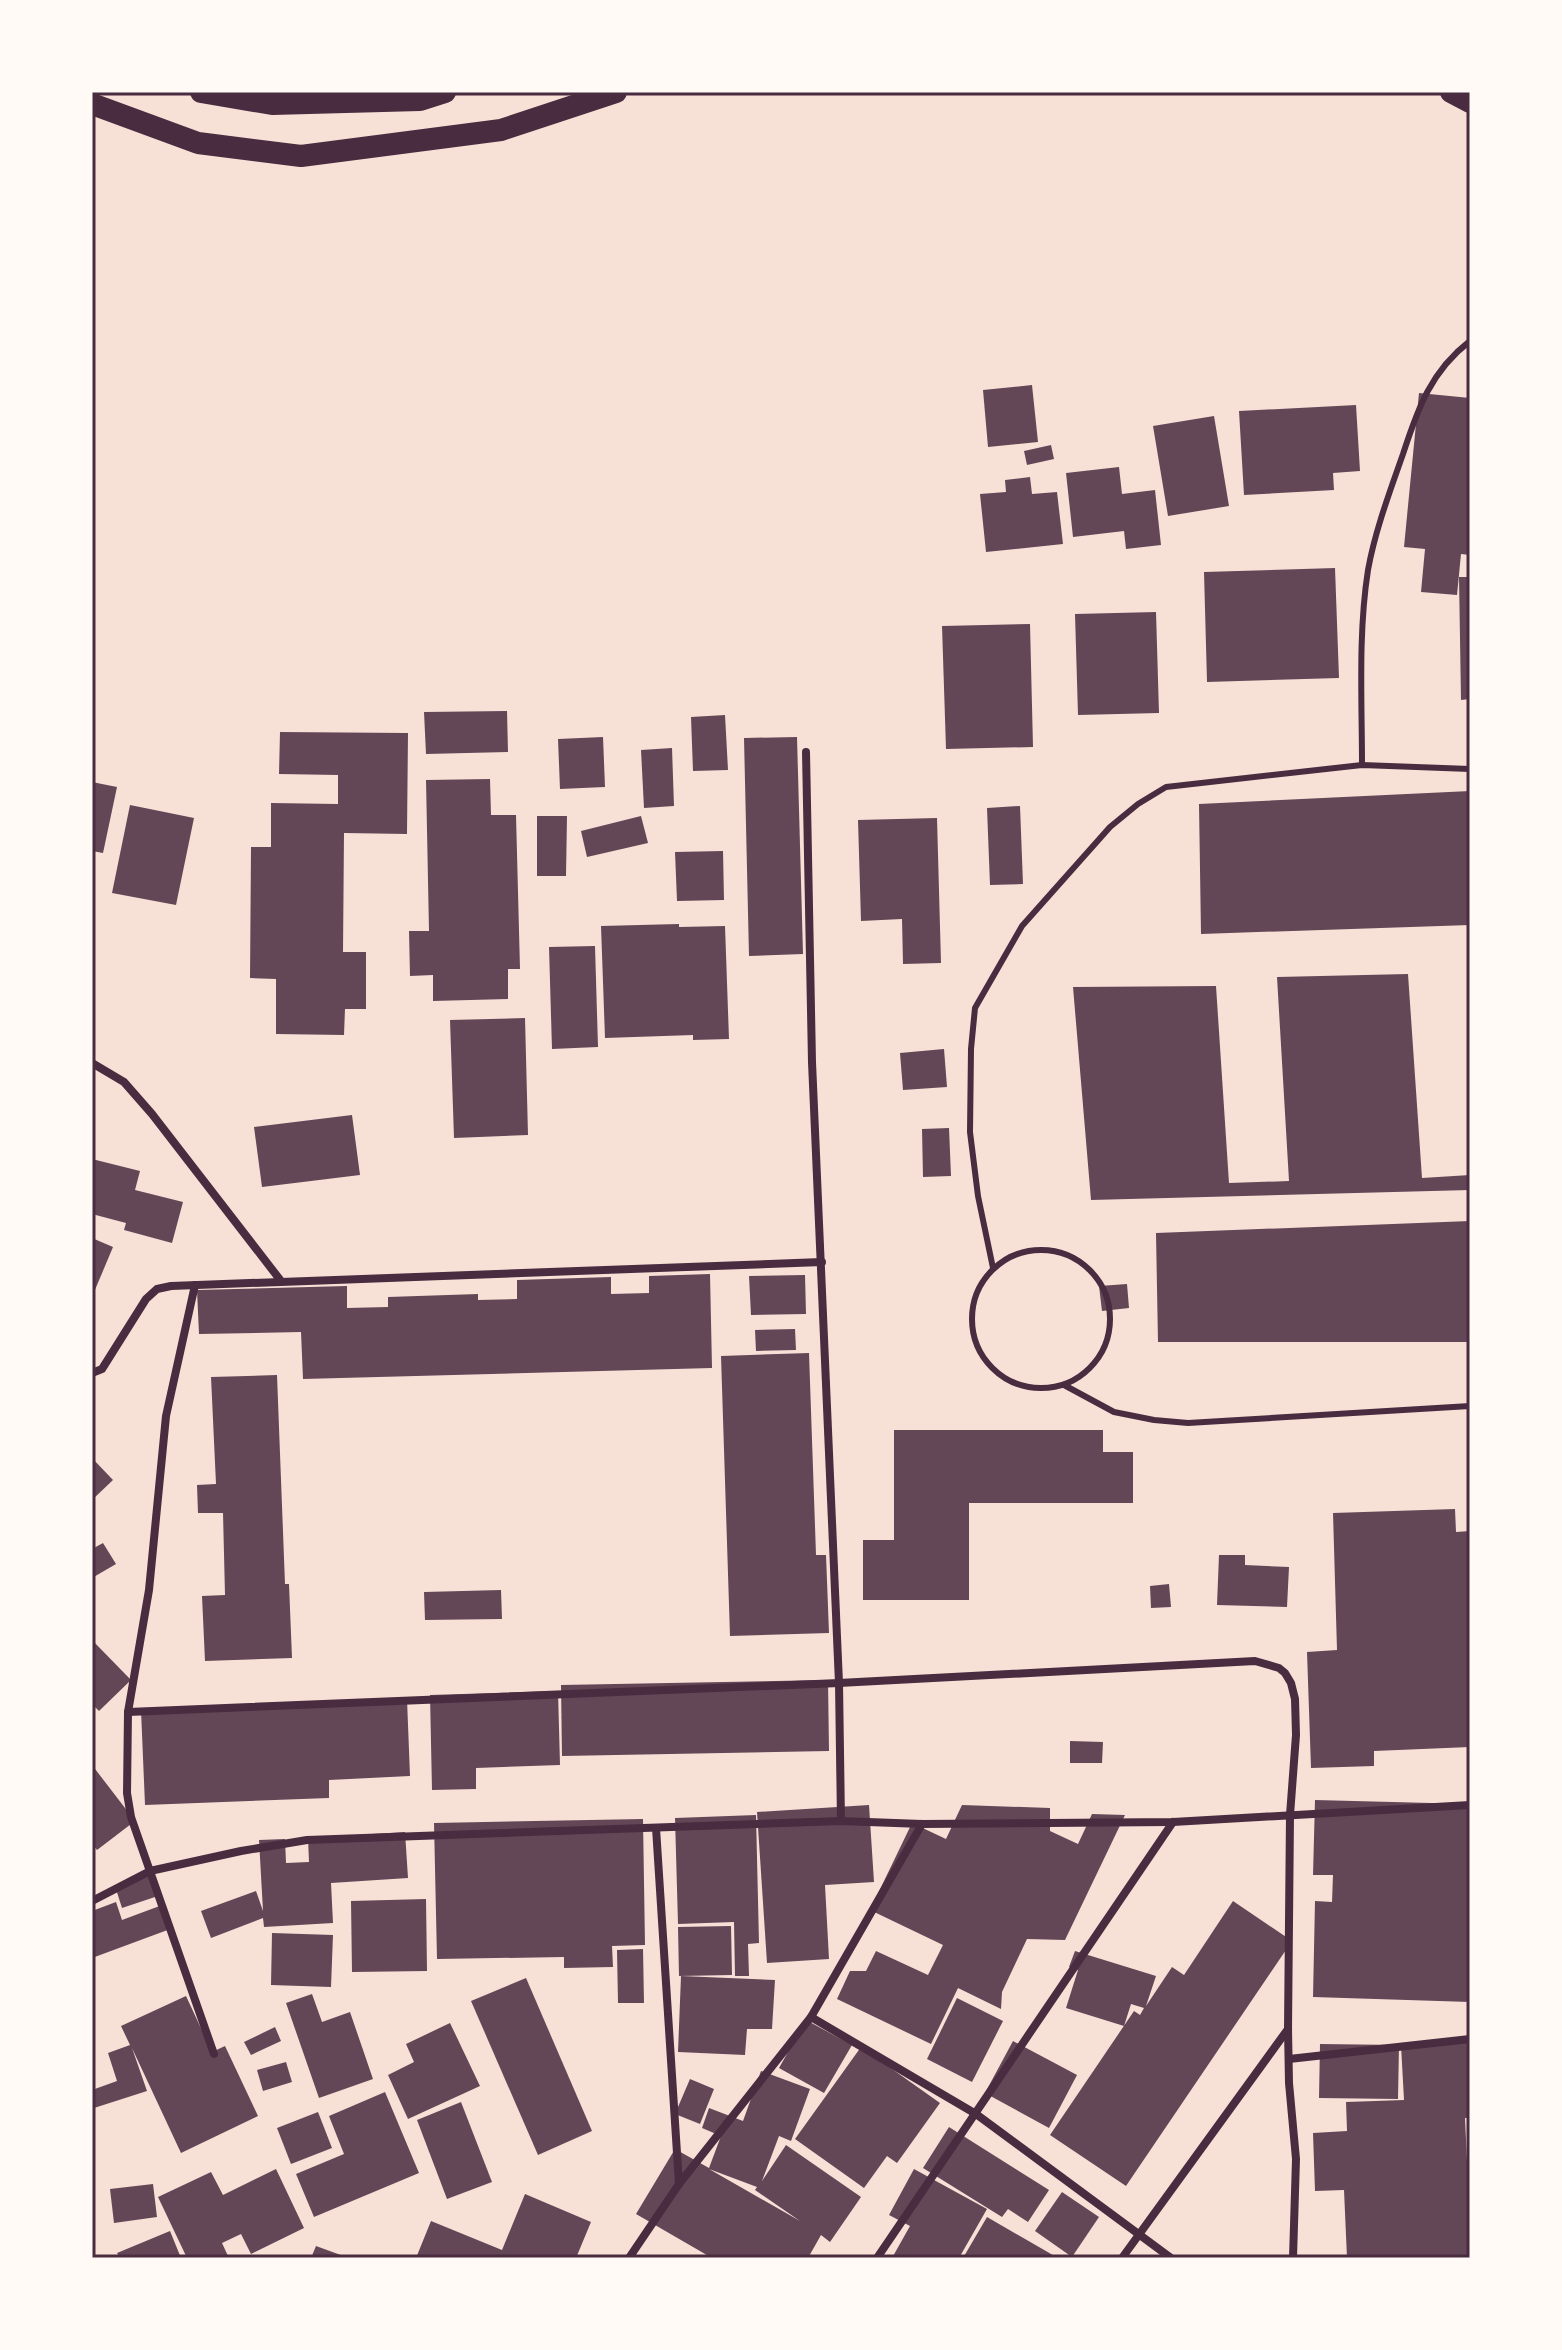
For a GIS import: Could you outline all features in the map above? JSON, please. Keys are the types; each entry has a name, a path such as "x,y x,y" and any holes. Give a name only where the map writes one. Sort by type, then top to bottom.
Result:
{"highway":[{"path":"201,92 272,104 420,100 445,92"},
{"path":"92,104 198,143 301,156 501,130 616,92"},
{"path":"1451,92 1470,102"}],"street":[{"path":"806,752 812,1062 839,1683 841,1821"},
{"path":"92,1063 124,1082 152,1114 281,1281"},
{"path":"92,1373 102,1369 146,1299 157,1289 171,1286 822,1262"},
{"path":"195,1285 166,1416 149,1590 128,1712 127,1793 131,1817 214,2054"},
{"path":"128,1712 839,1683 1255,1661 1267,1664 1285,1673 1295,1699 1296,1735 1290,1815 1288,2029 1296,2159 1293,2258"},
{"path":"92,1901 150,1871 307,1840 841,1821 922,1824 1173,1822 1470,1805"},
{"path":"877,2258 1173,1822"},
{"path":"629,2258 679,2184 811,2017 922,1824"},
{"path":"656,1828 679,2184"},
{"path":"811,2017 976,2114 1171,2258"},
{"path":"1122,2258 1288,2029"},
{"path":"1289,2059 1470,2039"}],"lane":[{"path":"1362,765 1361,649 1368,570 1414,419 1431,383 1449,357 1470,341"},
{"path":"993,1268 978,1196 970,1132 975,1008 1022,926 1110,827 1138,804 1166,787 1362,765 1470,769"},
{"path":"1028,1249 1072,1255 1088,1266 1107,1293 1112,1320 1103,1352 1091,1368 1064,1385 1046,1388 1018,1384 992,1369 978,1350 971,1326 971,1307 979,1286 993,1268 1028,1249"},
{"path":"1064,1385 1114,1412 1188,1423 1470,1406"}],"building":[{"path":"1032,385 1038,442 988,447 983,390"},
{"path":"1419,393 1470,398 1470,555 1461,554 1457,595 1421,592 1425,549 1404,547"},
{"path":"1356,405 1360,471 1333,473 1334,490 1244,495 1239,411"},
{"path":"1214,416 1229,506 1168,516 1153,426"},
{"path":"1051,445 1054,459 1027,465 1024,451"},
{"path":"1119,467 1122,494 1155,490 1161,545 1126,549 1124,531 1073,537 1066,473"},
{"path":"1030,477 1032,494 1057,492 1063,544 986,552 980,494 1006,492 1005,480"},
{"path":"1335,568 1339,678 1207,682 1204,572"},
{"path":"1459,577 1470,577 1470,699 1461,700"},
{"path":"1156,612 1159,713 1078,715 1075,614"},
{"path":"1030,624 1033,747 946,749 942,626"},
{"path":"507,711 508,752 426,754 424,712"},
{"path":"725,715 728,770 693,771 691,717"},
{"path":"280,732 408,733 407,834 344,833 343,952 366,952 366,1009 345,1009 344,1035 276,1034 276,979 250,978 251,847 271,847 271,803 338,804 338,775 279,774"},
{"path":"603,737 605,787 560,789 558,739"},
{"path":"797,737 803,954 749,956 744,738"},
{"path":"672,748 674,806 644,808 641,750"},
{"path":"490,779 491,815 516,815 520,969 508,969 508,999 433,1001 433,975 410,976 409,931 429,931 426,780"},
{"path":"92,782 117,787 103,853 92,851"},
{"path":"1470,791 1470,925 1201,934 1199,804"},
{"path":"130,805 194,818 176,905 112,893"},
{"path":"1020,806 1023,884 990,885 987,808"},
{"path":"537,816 567,816 566,876 537,876"},
{"path":"641,816 648,843 587,857 581,831"},
{"path":"937,818 941,963 903,964 902,919 861,921 858,820"},
{"path":"723,851 724,900 677,901 675,852"},
{"path":"679,924 679,927 725,926 729,1039 693,1040 693,1035 605,1038 601,926"},
{"path":"595,946 598,1047 552,1049 549,947"},
{"path":"1408,974 1422,1178 1470,1175 1470,1190 1091,1200 1073,987 1216,986 1229,1183 1289,1181 1277,977"},
{"path":"525,1018 528,1135 454,1138 450,1020"},
{"path":"944,1049 947,1087 903,1090 900,1053"},
{"path":"352,1115 360,1175 262,1187 254,1127"},
{"path":"949,1128 951,1176 923,1177 922,1129"},
{"path":"92,1159 140,1171 135,1190 183,1202 172,1243 124,1230 126,1223 92,1214"},
{"path":"1470,1221 1470,1342 1158,1342 1156,1233"},
{"path":"92,1238 113,1247 92,1297"},
{"path":"710,1274 712,1368 303,1379 301,1332 199,1334 197,1290 347,1286 347,1308 388,1307 388,1297 478,1294 478,1300 517,1299 517,1280 611,1277 611,1294 649,1293 649,1276"},
{"path":"805,1275 806,1314 751,1315 749,1276"},
{"path":"1127,1284 1129,1308 1102,1311 1099,1286"},
{"path":"795,1329 796,1350 756,1351 755,1330"},
{"path":"809,1353 816,1555 826,1555 829,1633 730,1636 721,1356"},
{"path":"277,1375 285,1584 289,1584 292,1658 205,1661 202,1596 225,1595 223,1513 198,1513 197,1485 216,1484 211,1377"},
{"path":"894,1430 1103,1430 1103,1452 1133,1452 1133,1503 969,1503 969,1600 863,1600 863,1540 894,1540"},
{"path":"92,1458 113,1480 92,1500"},
{"path":"1455,1509 1456,1532 1470,1531 1470,1747 1374,1751 1374,1766 1311,1768 1307,1652 1337,1650 1333,1513"},
{"path":"103,1543 116,1564 92,1578 92,1549"},
{"path":"1219,1555 1245,1555 1245,1565 1289,1567 1287,1607 1217,1605"},
{"path":"1169,1584 1171,1607 1151,1608 1150,1586"},
{"path":"501,1590 502,1619 425,1620 424,1592"},
{"path":"92,1640 131,1680 99,1711 92,1704"},
{"path":"828,1680 829,1751 562,1756 561,1685"},
{"path":"558,1691 560,1765 476,1768 476,1789 432,1790 430,1695"},
{"path":"407,1699 410,1776 329,1780 329,1798 145,1805 141,1710"},
{"path":"1070,1741 1103,1742 1102,1763 1070,1763"},
{"path":"92,1765 135,1821 97,1850 92,1844"},
{"path":"1315,1800 1470,1804 1470,2002 1313,1997 1315,1901 1332,1902 1333,1875 1313,1875"},
{"path":"869,1805 874,1882 825,1885 829,1959 767,1963 757,1812"},
{"path":"962,1805 1050,1808 1050,1831 1078,1844 1092,1814 1125,1815 1065,1940 1027,1939 1002,1992 1001,2009 958,1988 931,2044 837,1999 850,1971 866,1971 876,1951 928,1975 943,1945 870,1910 912,1823 946,1839"},
{"path":"756,1815 759,1943 748,1944 749,1976 735,1976 734,1922 678,1924 675,1818"},
{"path":"643,1819 645,1945 612,1946 613,1967 564,1968 564,1957 437,1959 434,1823"},
{"path":"405,1832 408,1878 331,1883 333,1923 264,1927 263,1918 211,1938 201,1911 256,1891 263,1911 259,1840 285,1839 286,1863 309,1862 308,1838"},
{"path":"151,1874 158,1896 122,1908 115,1886"},
{"path":"426,1899 427,1971 352,1972 351,1901"},
{"path":"1233,1901 1292,1941 1126,2186 1050,2135 1124,2026 1066,2008 1078,1970 1069,1967 1075,1951 1156,1976 1146,2006 1172,1967 1184,1975","holes":["1131,2004 1144,2008 1140,2015 1134,2011 1124,2026"]},
{"path":"116,1902 122,1920 165,1904 173,1928 92,1958 92,1911"},
{"path":"731,1926 732,1975 679,1976 678,1927"},
{"path":"272,1933 333,1935 331,1987 271,1985"},
{"path":"643,1949 644,2003 618,2003 617,1950"},
{"path":"681,1976 775,1980 772,2029 747,2029 745,2055 678,2052"},
{"path":"526,1978 592,2131 538,2155 471,2001"},
{"path":"312,1994 322,2022 350,2012 373,2079 319,2098 286,2003"},
{"path":"186,1996 212,2052 225,2046 258,2116 181,2153 132,2048 147,2091 94,2108 92,2090 117,2081 108,2053 130,2045 121,2026"},
{"path":"957,1998 1003,2021 972,2082 927,2059"},
{"path":"806,2020 852,2045 824,2093 779,2068"},
{"path":"450,2023 480,2086 408,2119 388,2075 414,2062 406,2044"},
{"path":"275,2027 281,2041 251,2055 244,2042"},
{"path":"1013,2041 1077,2075 1049,2128 985,2093"},
{"path":"1470,2042 1470,2118 1465,2118 1467,2162 1470,2162 1470,2258 1347,2258 1344,2190 1315,2191 1313,2133 1347,2131 1346,2102 1404,2100 1401,2045"},
{"path":"1320,2044 1399,2045 1398,2099 1319,2098"},
{"path":"861,2047 940,2103 897,2163 887,2156 864,2188 795,2139"},
{"path":"286,2062 292,2082 263,2091 257,2070"},
{"path":"761,2071 810,2089 791,2141 779,2136 762,2181 786,2145 861,2197 830,2242 821,2235 808,2258 712,2258 636,2214 675,2149 709,2168 721,2136 702,2128 709,2108 743,2121","holes":["709,2169 757,2187 755,2190 800,2221"]},
{"path":"690,2079 714,2089 700,2124 675,2114"},
{"path":"385,2092 419,2173 314,2217 296,2174 344,2154 329,2116"},
{"path":"461,2102 492,2182 447,2199 417,2120"},
{"path":"318,2112 332,2148 291,2164 277,2128"},
{"path":"949,2127 1049,2190 1028,2222 1008,2209 1002,2217 923,2168"},
{"path":"276,2169 304,2228 251,2254 241,2234 222,2243 228,2256 224,2258 187,2258 158,2197 211,2172 223,2195"},
{"path":"914,2169 987,2209 959,2258 892,2258 910,2226 889,2215"},
{"path":"153,2184 157,2217 114,2223 110,2189"},
{"path":"1062,2192 1099,2217 1072,2257 1035,2231"},
{"path":"525,2194 591,2222 576,2258 416,2258 431,2221 502,2250"},
{"path":"987,2217 1058,2258 963,2258"},
{"path":"170,2231 181,2258 120,2258 117,2253"},
{"path":"316,2246 349,2258 311,2258"}]}
